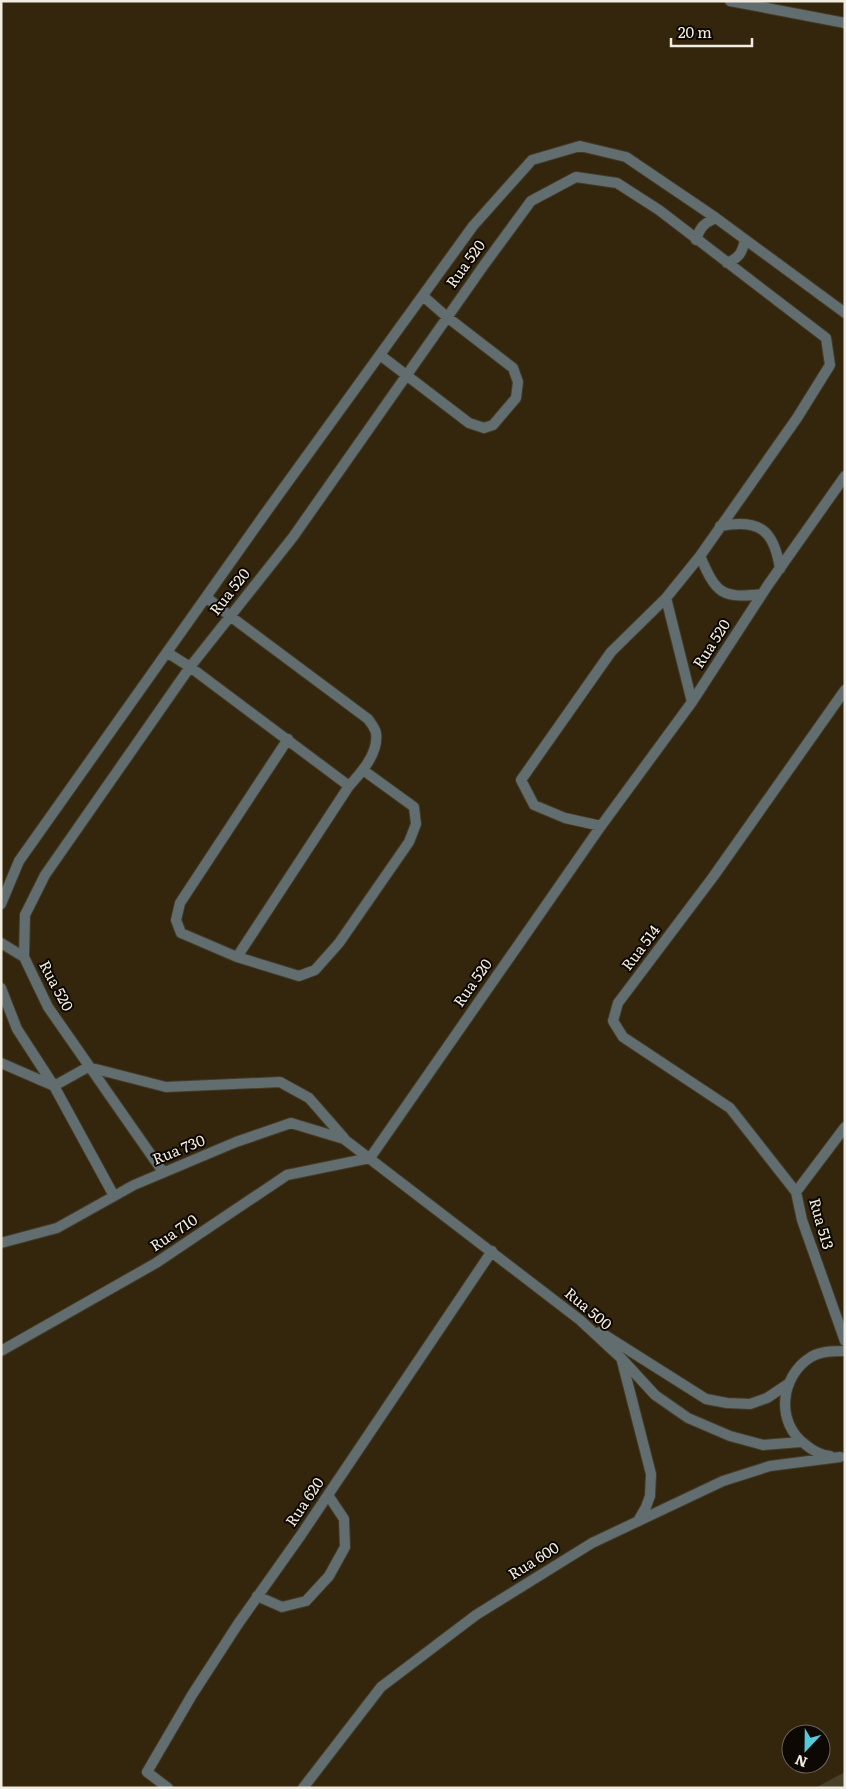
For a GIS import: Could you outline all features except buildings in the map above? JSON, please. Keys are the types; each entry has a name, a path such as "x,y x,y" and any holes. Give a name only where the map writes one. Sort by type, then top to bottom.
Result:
{"lane":[{"path":"730,1 845,23"},
{"name":"Rua 520","path":"1,904 19,861 206,597 473,226 532,160 580,146 626,156 716,218 845,313"},
{"name":"Rua 520","path":"163,1172 48,1007 24,957 25,915 45,875 190,667 293,537 531,200 576,177 616,183 659,210 826,338 830,365 797,418 700,556 666,598 611,652 521,780 534,805 565,818 601,826"},
{"path":"696,240 699,229 707,222 716,218"},
{"path":"727,263 743,253 745,240"},
{"path":"380,355 469,423 484,428 493,425 516,398 518,382 513,368 423,296"},
{"name":"Rua 520","path":"370,1158 601,826 692,702 762,594 845,476"},
{"path":"720,526 746,523 757,526 774,542 780,569"},
{"path":"700,556 709,577 716,586 726,593 736,596 762,594"},
{"path":"206,597 368,719 376,732 376,746 363,770 349,786 237,957"},
{"path":"666,598 692,702"},
{"path":"168,652 349,786"},
{"name":"Rua 514","path":"796,1192 730,1108 623,1037 613,1020 618,1003 713,877 845,690"},
{"path":"288,739 180,902 176,920 181,933 237,957 299,976 316,970 339,943 409,842 416,824 414,807 363,770"},
{"path":"1,943 24,957"},
{"path":"1,988 17,1029 54,1086 114,1196"},
{"path":"1,1063 54,1086"},
{"path":"54,1086 88,1066 166,1086 280,1082 309,1098 344,1139"},
{"name":"Rua 730","path":"1,1243 57,1228 134,1185 236,1142 291,1123 344,1139 370,1158"},
{"name":"Rua 513","path":"845,1127 796,1192 802,1220 845,1341"},
{"name":"Rua 500","path":"370,1158 580,1320 622,1358 655,1395 688,1418 730,1436 763,1445 801,1442"},
{"name":"Rua 710","path":"1,1351 156,1263 286,1175 370,1158"},
{"name":"Rua 620","path":"168,1788 147,1772 192,1695 238,1624 328,1496 492,1251"},
{"path":"580,1320 706,1398 727,1403 750,1404 767,1398 788,1384"},
{"path":"843,1457 826,1456 812,1450 801,1442 793,1432 785,1409 785,1396 788,1384 797,1368 812,1356 830,1351 845,1351"},
{"path":"622,1358 651,1474 650,1496 638,1520"},
{"name":"Rua 600","path":"303,1788 381,1687 476,1615 592,1543 723,1481 770,1466 843,1457"},
{"path":"257,1596 282,1607 306,1601 329,1576 345,1547 344,1519 328,1496"}],"shaded area":[{"path":"1,1 845,1 845,1788 1,1788"}]}
